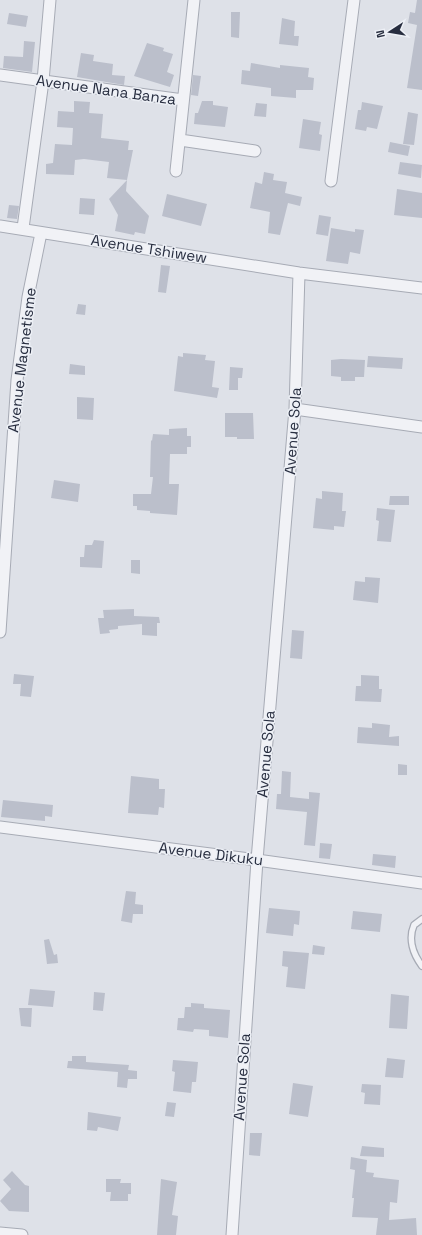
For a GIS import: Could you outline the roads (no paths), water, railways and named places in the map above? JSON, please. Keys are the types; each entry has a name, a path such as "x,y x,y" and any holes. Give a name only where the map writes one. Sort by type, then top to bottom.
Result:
{"street":[{"path":"23,228 43,81 50,0"},
{"name":"Avenue Nana Banza","path":"0,75 183,100 194,0"},
{"path":"332,181 354,0"},
{"path":"176,171 183,100"},
{"path":"180,140 255,151"},
{"name":"Avenue Tshiwew","path":"0,226 23,228 41,233 299,273 422,288"},
{"name":"Avenue Magnetisme","path":"0,632 17,380 28,298 41,233"},
{"name":"Avenue Sola","path":"232,1235 257,860 295,409 298,349 299,273"},
{"path":"295,409 422,427"},
{"name":"Avenue Dikuku","path":"0,827 422,883"},
{"path":"0,1233 22,1235"}],"lane":[{"path":"422,919 414,925 412,949 422,966"}]}
